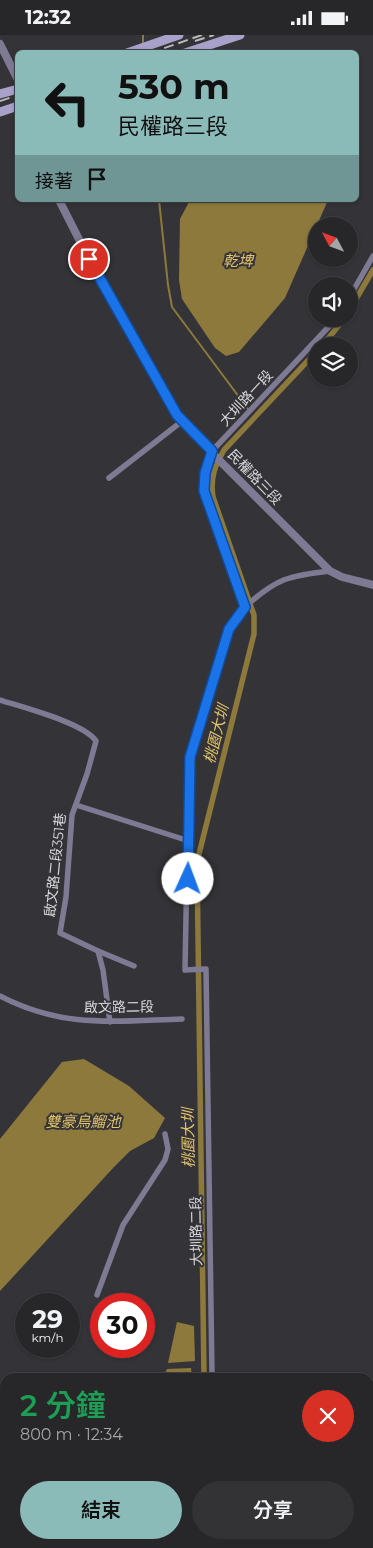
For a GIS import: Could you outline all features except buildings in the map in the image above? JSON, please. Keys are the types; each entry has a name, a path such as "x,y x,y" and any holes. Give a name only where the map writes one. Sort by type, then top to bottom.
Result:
{"main road":[{"path":"136,50 180,35"},
{"path":"194,50 240,35"},
{"path":"0,94 15,90"},
{"path":"0,112 15,107"}],"street":[{"path":"0,44 15,74"},
{"name":"民權路三段","path":"60,202 70,226 182,422 330,571 342,577 373,585"},
{"path":"358,282 373,255"},
{"name":"大圳路一段","path":"246,606 204,491 205,473 212,452 329,327"},
{"path":"110,478 182,422"},
{"path":"0,700 43,713 90,733 96,741 76,805 189,841 190,757 229,629 246,606 269,585 292,575 330,571"},
{"name":"啟文路二段351巷","path":"76,805 72,815 66,897 60,933 98,951"},
{"name":"大圳路二段","path":"189,841 185,970 206,969 210,1373"},
{"path":"98,951 134,965"},
{"path":"98,951 104,970 110,1022"},
{"name":"啟文路二段","path":"0,996 20,1006 50,1016 88,1022 182,1019"},
{"path":"98,1293 123,1225 165,1160 168,1149 165,1133"}],"water":[{"name":"乾埤","path":"189,202 327,202 321,217 308,217 308,246 285,298 239,352 226,356 215,348 182,299 179,280 180,219"},
{"name":"雙豪烏鰡池","path":"84,1059 129,1086 165,1118 154,1138 130,1151 0,1291 0,1139 62,1062"},
{"path":"177,1322 194,1326 195,1361 168,1363"},
{"path":"191,1368 192,1373 165,1373 167,1369"}],"waterway":[{"path":"143,35 143,42"},
{"path":"159,202 172,307 248,409"},
{"name":"桃園大圳","path":"358,296 373,270"},
{"name":"桃園大圳","path":"329,337 337,327"},
{"name":"桃園大圳","path":"204,1373 197,862 254,634 254,615 213,497 213,478 224,450 308,361"}],"railway":[{"path":"159,50 202,35"},
{"path":"195,41 214,35"},
{"path":"0,101 15,96"}],"route":[{"path":"89,259 177,415 212,451 205,473 204,491 245,607 229,629 190,757 188,879"}]}
